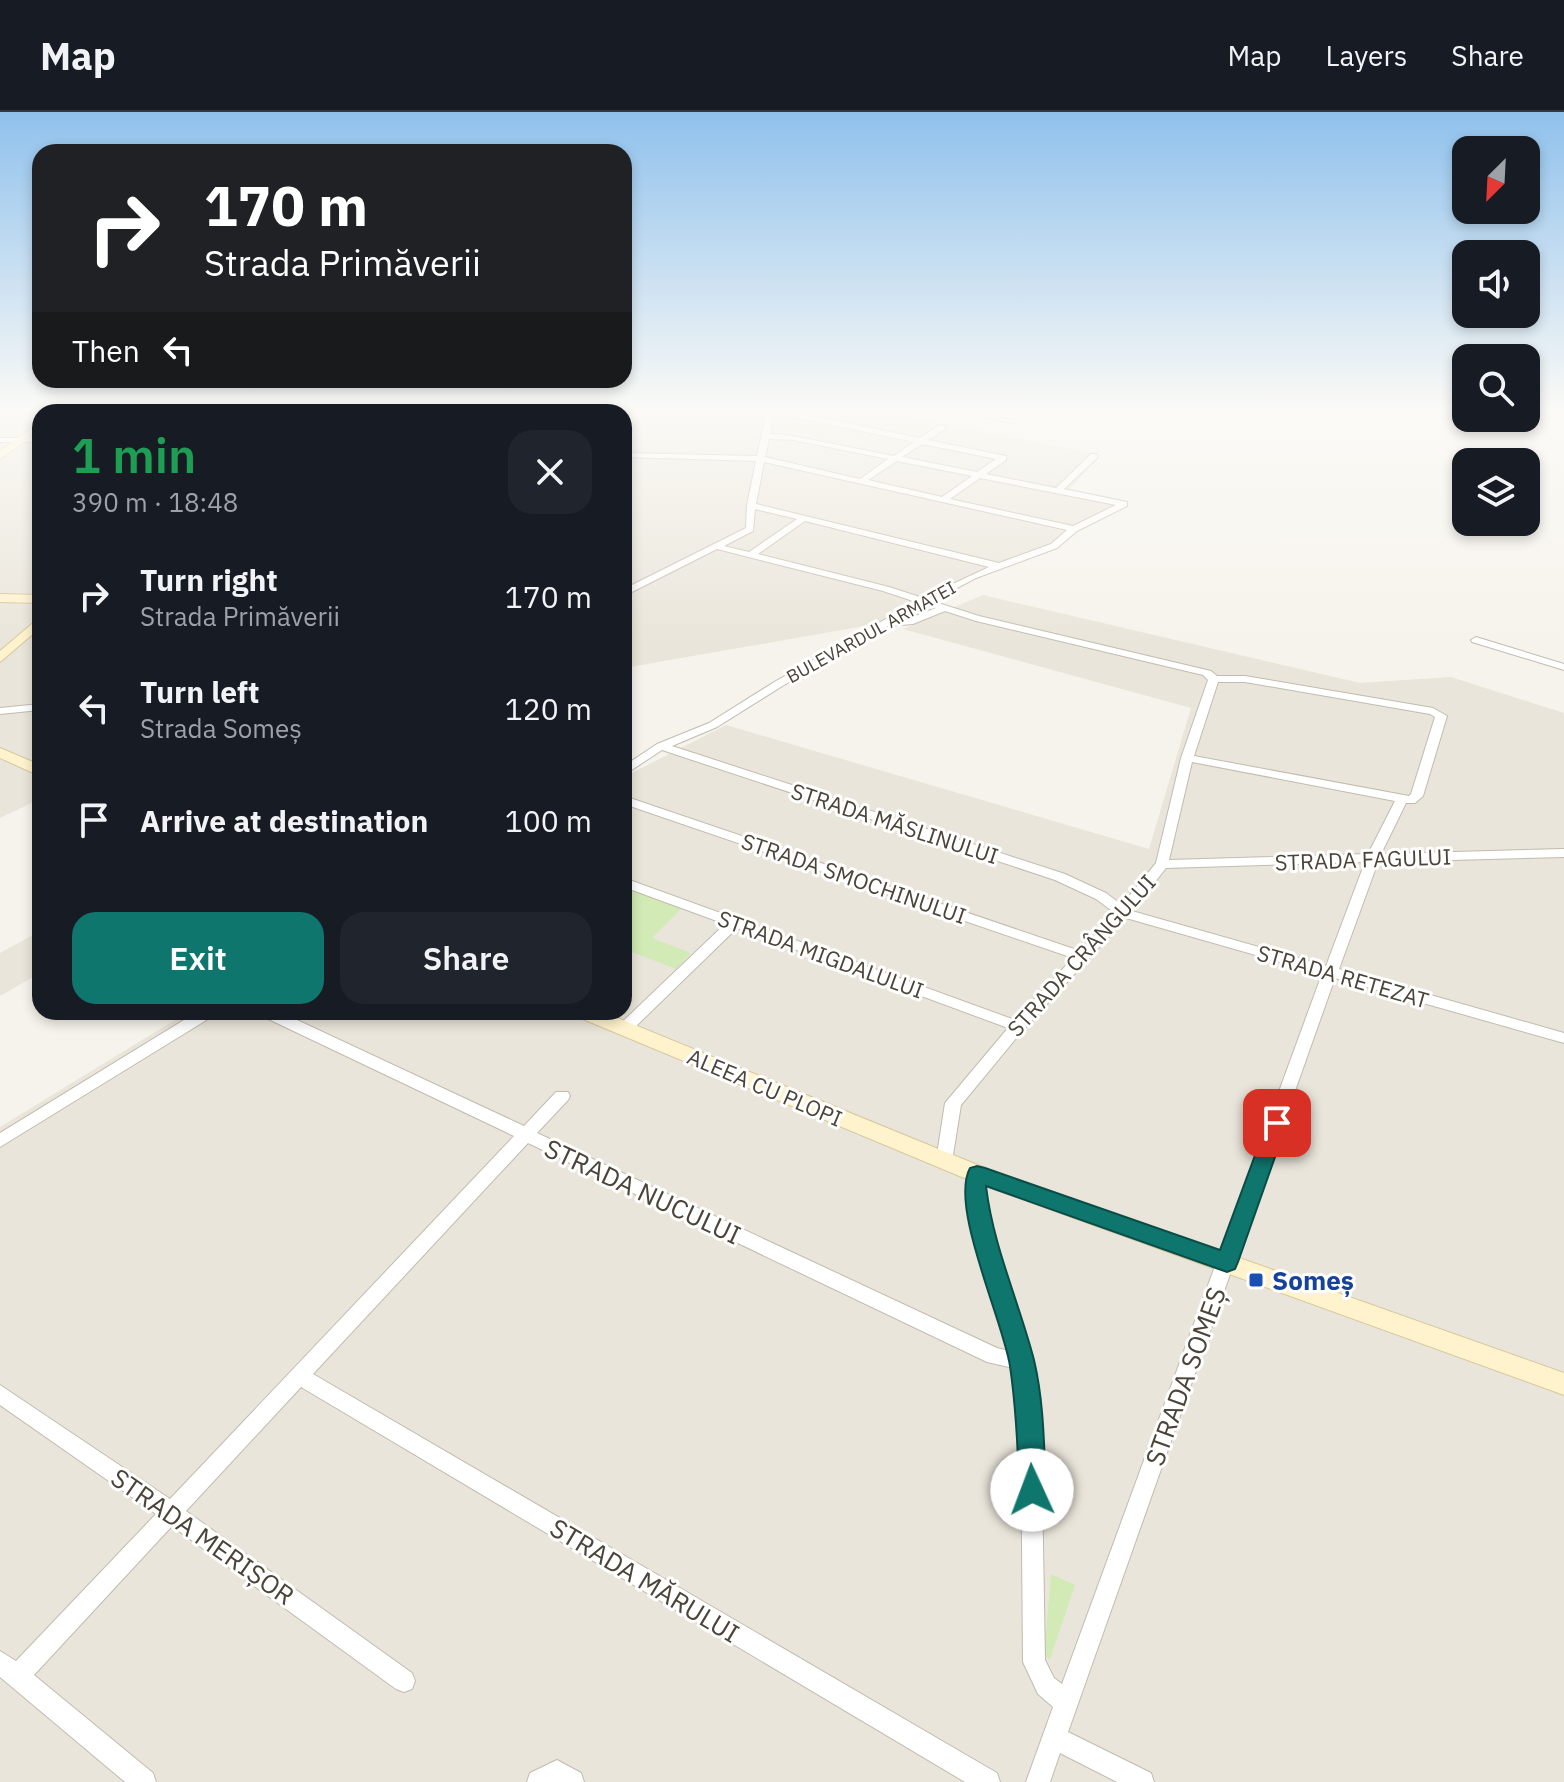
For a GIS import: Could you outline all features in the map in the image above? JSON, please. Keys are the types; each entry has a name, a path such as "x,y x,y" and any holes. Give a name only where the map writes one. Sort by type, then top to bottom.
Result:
{"street":[{"path":"632,589 750,529 755,487"},
{"path":"883,487 1074,529"},
{"path":"943,500 962,487"},
{"path":"1034,487 1057,491 1061,487"},
{"name":"BULEVARDUL ARMATEI","path":"632,766 661,746 713,725 925,600 998,566 1054,546 1074,529 1124,504 1057,491"},
{"path":"751,505 998,566"},
{"path":"750,555 804,518"},
{"path":"719,547 925,600 976,618 1207,673 1214,679"},
{"path":"0,598 32,599"},
{"path":"888,623 909,622 945,608"},
{"path":"0,658 32,628"},
{"path":"1476,640 1564,667"},
{"name":"STRADA SOMEȘ","path":"1038,1782 1373,858 1401,800 1411,800 1417,796 1439,713 1245,679 1214,679"},
{"name":"STRADA CRÂNGULUI","path":"944,1161 953,1103 1018,1026 1123,913 1162,864 1187,758 1214,679"},
{"path":"0,711 32,708"},
{"name":"STRADA MĂSLINULUI","path":"661,746 1060,877 1101,896 1123,913"},
{"path":"0,752 32,767"},
{"path":"1187,758 1401,800"},
{"name":"STRADA SMOCHINULUI","path":"632,803 1084,957"},
{"name":"STRADA FAGULUI","path":"1162,864 1564,853"},
{"name":"STRADA MIGDALULUI","path":"632,885 1018,1026"},
{"name":"STRADA RETEZAT","path":"1123,913 1564,1038"},
{"path":"624,1029 734,923"},
{"path":"0,1141 195,1020"},
{"name":"STRADA NUCULUI","path":"284,1020 994,1356 1022,1362"},
{"name":"ALEEA CU PLOPI","path":"603,1020 977,1174 1564,1384"},
{"path":"144,1782 9,1669 171,1512 562,1096"},
{"path":"977,1174 978,1214 1022,1362 1031,1427 1034,1662 1046,1686 1066,1703"},
{"name":"STRADA MĂRULUI","path":"301,1377 988,1782"},
{"name":"STRADA MERIȘOR","path":"0,1394 171,1512 404,1681"},
{"path":"1055,1738 1142,1782"},
{"path":"539,1782 557,1772 572,1782"}],"shaded area":[{"path":"0,487 32,487 32,803 0,818"},
{"path":"632,487 1072,487 1070,489 1124,500 1074,533 1003,564 899,620 632,667"},
{"path":"983,595 1360,683 1451,677 1564,713 1564,1782 0,1782 0,1127 175,1020 632,1020 632,773 726,725 1149,849 1191,708 903,629"},
{"path":"32,935 32,978 0,996 0,953"}],"green space":[{"path":"632,888 683,907 652,938 691,953 676,969 632,952"},
{"path":"1051,1574 1075,1585 1050,1659 1044,1656"}],"place":[{"name":"Someș","path":"1256,1280"}],"route":[{"path":"1032,1490 1031,1427 1022,1362 978,1214 977,1174 1227,1262 1277,1123"}]}
